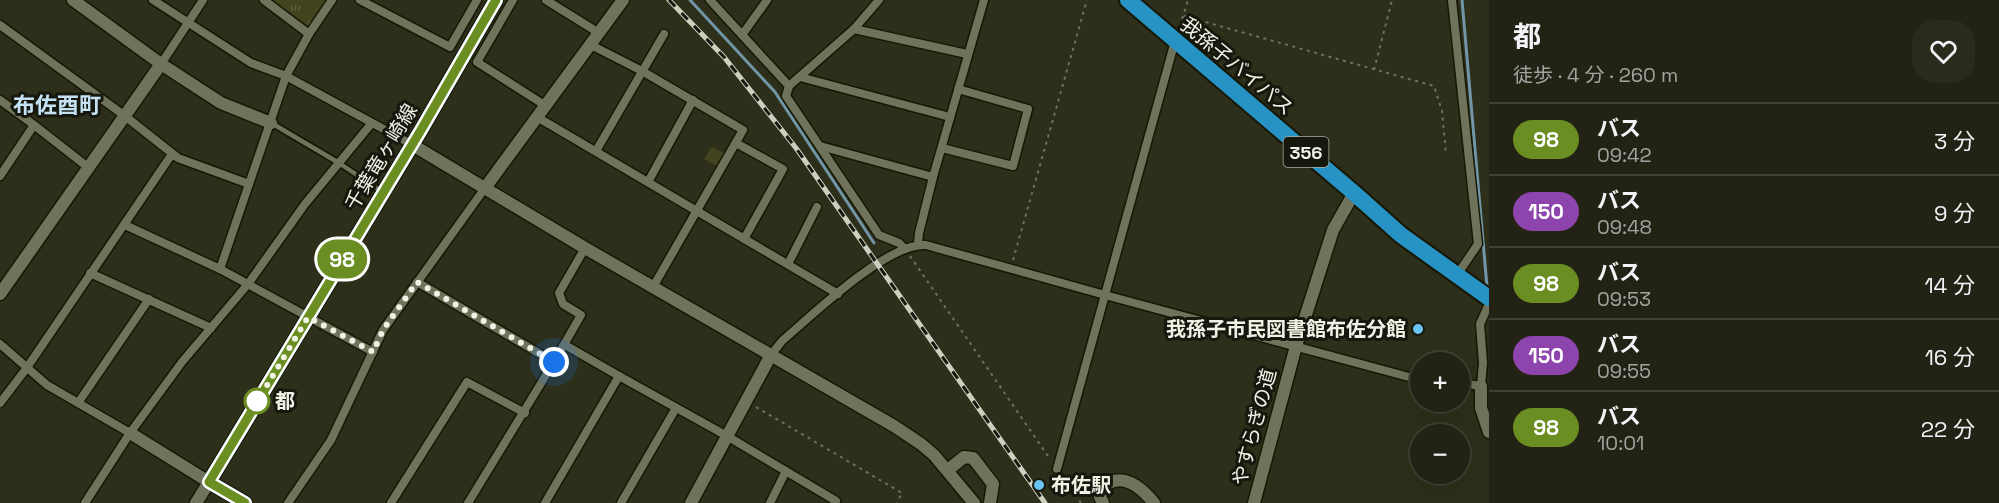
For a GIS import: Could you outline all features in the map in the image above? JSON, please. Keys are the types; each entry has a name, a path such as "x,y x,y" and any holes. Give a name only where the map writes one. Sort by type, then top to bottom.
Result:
{"highway":[{"name":"我孫子バイパス","path":"1128,0 1401,235 1489,298"}],"main road":[{"name":"千葉竜ヶ崎線","path":"209,482 496,0"},
{"path":"209,482 245,503"}],"street":[{"path":"73,0 161,64 221,103 271,123"},
{"path":"153,0 251,63 286,76 411,144 585,248 894,426 921,444 948,470 974,503"},
{"path":"0,294 161,64 203,0"},
{"path":"266,0 309,34"},
{"path":"220,269 286,76 309,34 332,0"},
{"path":"360,0 450,47 477,0"},
{"path":"513,0 477,62 546,106"},
{"path":"546,0 599,33"},
{"path":"288,503 331,440 383,330 623,0"},
{"path":"710,0 789,86"},
{"path":"742,35 767,0"},
{"path":"879,0 854,29 789,86 786,96 879,235 899,243 905,249"},
{"path":"918,244 933,177 984,0"},
{"path":"1452,0 1478,244 1457,275"},
{"path":"0,25 125,116 178,158 249,184"},
{"path":"854,29 967,54"},
{"path":"596,151 664,34"},
{"path":"1057,469 1175,41"},
{"path":"591,45 642,71 743,130 653,287"},
{"path":"800,77 950,117"},
{"path":"942,148 1013,166 1028,110 958,89"},
{"path":"0,100 89,168"},
{"path":"648,182 693,100"},
{"path":"537,117 838,294"},
{"path":"85,503 130,433 183,362 248,284 305,204 371,124"},
{"path":"0,176 34,125"},
{"path":"736,143 783,169 744,239"},
{"path":"820,146 933,177"},
{"path":"0,403 26,369 172,154"},
{"name":"やすらぎの道","path":"1254,503 1296,346 1333,230 1354,193"},
{"path":"788,264 817,207"},
{"path":"125,225 220,269 373,352"},
{"path":"691,503 771,355 782,341 838,294 886,258 918,244 1410,375"},
{"path":"468,503 525,413 580,315 563,304 559,293 585,248"},
{"path":"90,273 211,328"},
{"path":"417,282 554,362"},
{"path":"78,403 149,299"},
{"path":"1489,303 1480,324 1485,388 1482,408 1489,432"},
{"path":"0,344 47,385 209,482 196,503"},
{"path":"565,345 727,436 836,501 835,503"},
{"path":"545,503 619,376"},
{"path":"391,503 467,382 525,413"},
{"path":"1470,386 1485,388"},
{"path":"621,503 676,408"},
{"path":"948,470 964,457 973,458 993,484 990,503"},
{"path":"770,503 786,471"},
{"path":"1103,503 1100,497 1102,488 1113,482 1123,481 1139,486 1151,502"}],"lane":[{"path":"271,123 383,192"}],"path":[{"path":"1011,269 1087,0"},
{"path":"1175,41 1188,0"},
{"path":"1374,70 1392,0"},
{"path":"1184,16 1434,86 1442,111 1446,154"},
{"path":"905,249 1081,503"},
{"path":"746,402 902,493 897,503"}],"green space":[{"path":"267,0 332,0 309,34"},
{"path":"712,147 726,154 719,167 704,159"}],"waterway":[{"path":"690,0 775,92 874,243"},
{"path":"1462,0 1487,287"}],"railway":[{"path":"669,0 724,57 796,148 1045,503"}],"bus line":[{"name":"98","path":"245,503 209,482 421,130 496,0"}],"place":[{"name":"我孫子市民図書館布佐分館","path":"1418,329"},
{"name":"都","path":"257,401"},
{"name":"布佐駅","path":"1039,485"}],"district":[{"name":"布佐酉町","path":"57,105"}],"route":[{"path":"257,401 254,407 308,317 373,352 383,330 417,282 554,362"}]}
